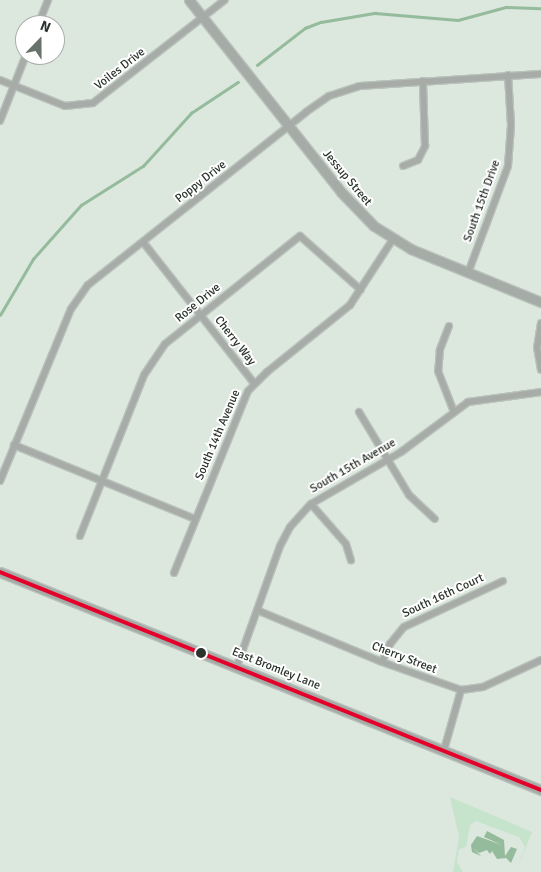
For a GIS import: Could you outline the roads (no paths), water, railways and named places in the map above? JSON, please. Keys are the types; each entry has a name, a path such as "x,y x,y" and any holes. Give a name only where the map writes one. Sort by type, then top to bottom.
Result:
{"main road":[{"name":"Jessup Street","path":"189,0 353,206 393,239 468,273 541,302"},
{"name":"East Bromley Lane","path":"0,572 541,790"}],"street":[{"path":"42,15 48,0"},
{"name":"Voiles Drive","path":"0,80 65,106 93,103 225,0"},
{"path":"0,121 22,65"},
{"name":"Poppy Drive","path":"0,480 71,309 88,285 320,102 351,88 422,81 541,74"},
{"name":"South 15th Drive","path":"468,273 508,166 511,125 508,75"},
{"path":"403,166 418,160 424,146 422,81"},
{"name":"Rose Drive","path":"80,536 151,362 165,344 300,236 361,290"},
{"name":"South 14th Avenue","path":"174,573 245,397 254,383 336,318 361,290 393,239"},
{"name":"Cherry Way","path":"143,242 254,383"},
{"path":"541,324 537,347 541,370"},
{"path":"449,326 440,350 438,372 454,412"},
{"name":"South 15th Avenue","path":"237,666 259,611 284,537 310,504 387,460 454,412 478,400 541,392"},
{"path":"359,412 409,496 435,519"},
{"path":"14,445 195,520"},
{"path":"310,504 346,544 351,560"},
{"name":"South 16th Court","path":"382,662 390,644 404,627 503,581"},
{"name":"Cherry Street","path":"259,611 382,662 461,690 483,687 541,660"},
{"path":"444,750 461,690"}],"waterway":[{"path":"257,65 305,28 321,22 375,13 458,20 506,7 541,8"},
{"path":"0,315 33,259 81,205 143,166 191,113 238,82"}]}
